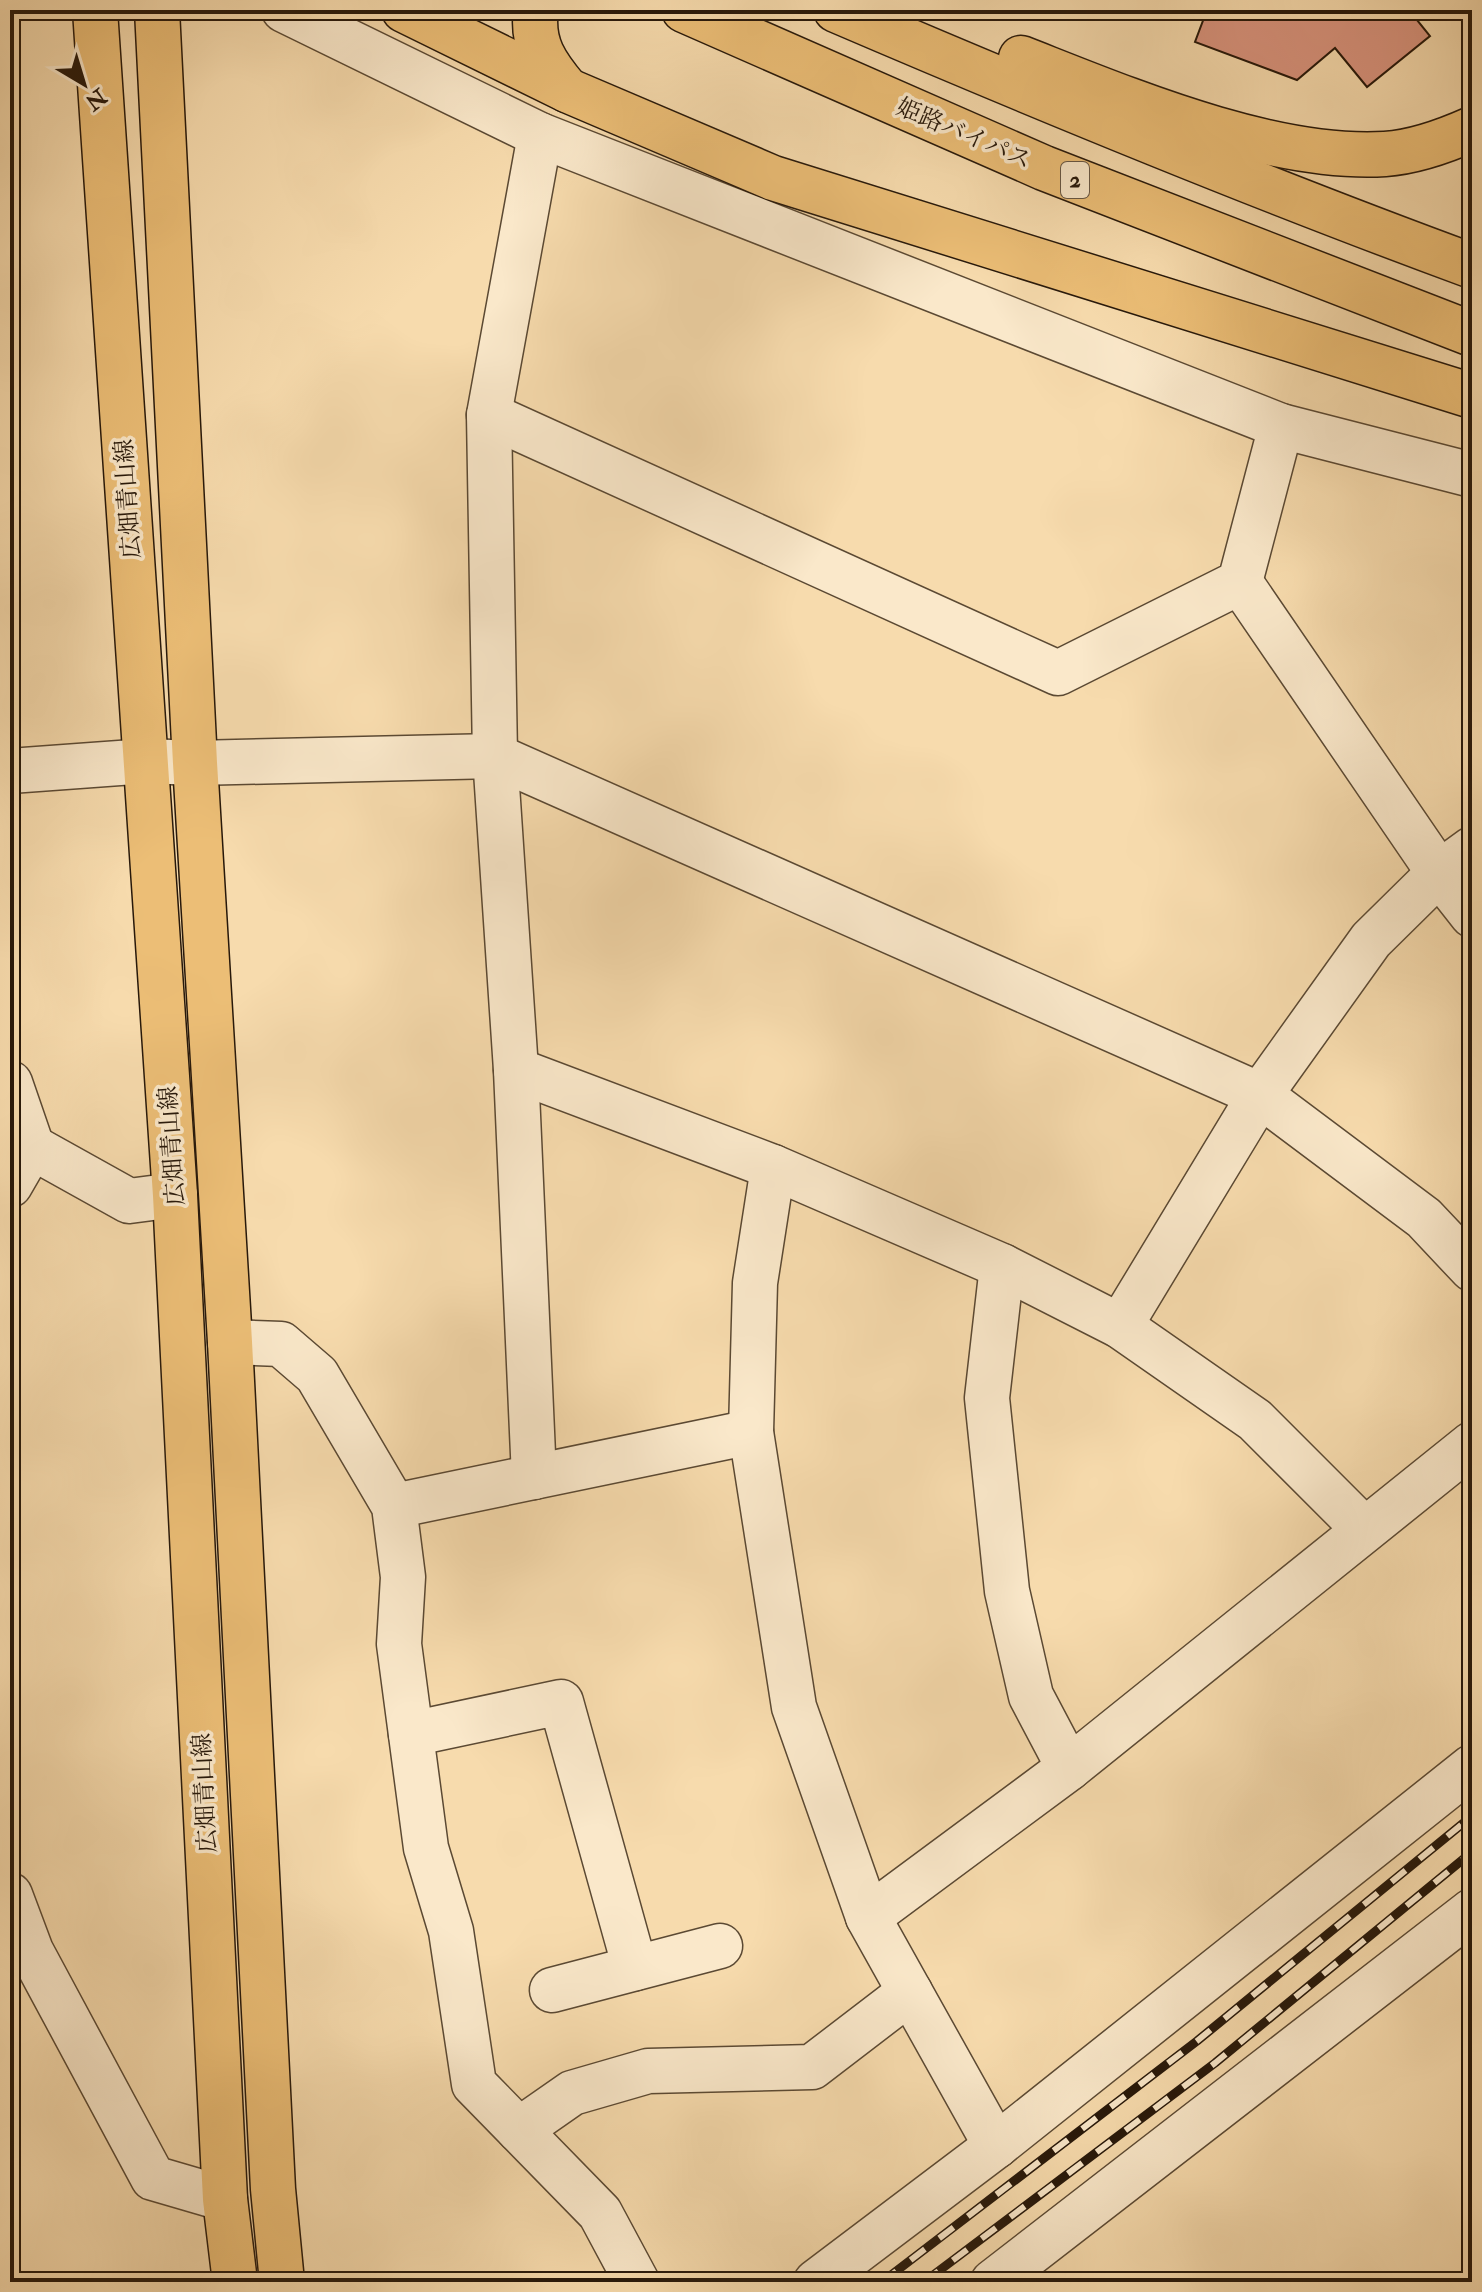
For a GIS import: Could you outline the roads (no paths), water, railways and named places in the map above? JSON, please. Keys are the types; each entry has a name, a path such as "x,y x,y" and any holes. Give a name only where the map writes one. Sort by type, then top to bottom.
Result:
{"main road":[{"name":"広畑青山線","path":"95,10 175,1195 225,2199 235,2282"},
{"name":"広畑青山線","path":"157,10 273,2189 282,2282"},
{"path":"404,10 569,91 773,178 1472,396"},
{"path":"536,10 536,45 547,67 569,91"},
{"name":"姫路バイパス","path":"684,10 1044,168 1472,334"},
{"path":"836,10 1077,113 1472,266"},
{"path":"895,10 1102,89 1228,132 1284,146 1385,154 1427,146 1472,129"}],"street":[{"path":"284,10 540,135 1281,426 1472,475"},
{"path":"534,1477 516,1070 495,756 489,415 540,135"},
{"path":"489,415 1058,673 1240,582 1281,426"},
{"path":"1240,582 1455,861 1472,915"},
{"path":"10,771 147,761 195,763 495,756 1260,1095 1424,1218 1472,1269"},
{"path":"1120,1326 1260,1095 1371,940 1455,861"},
{"path":"516,1070 773,1167 1002,1266 1120,1326 1255,1420 1364,1529"},
{"path":"10,1083 32,1147 129,1201 175,1195"},
{"path":"10,1185 32,1147"},
{"path":"773,1167 755,1283 751,1432 794,1707 868,1917 996,2146"},
{"path":"1002,1266 987,1398 1007,1591 1031,1696 1069,1768"},
{"path":"230,1342 281,1344 317,1375 394,1506 403,1577 399,1644 426,1848 451,1931 474,2084 600,2213 637,2282"},
{"path":"394,1506 751,1432"},
{"path":"868,1917 1069,1768 1472,1444"},
{"path":"411,1734 561,1702 635,1968"},
{"path":"816,2282 996,2146 1472,1767"},
{"path":"10,1895 31,1951 153,2178 225,2199"},
{"path":"993,2282 1472,1911"},
{"path":"552,1990 720,1946"},
{"path":"519,2130 572,2093 648,2071 812,2067 910,1992"}],"railway":[{"path":"882,2282 1197,2041 1472,1816"},
{"path":"924,2282 1215,2063 1472,1852"}]}
